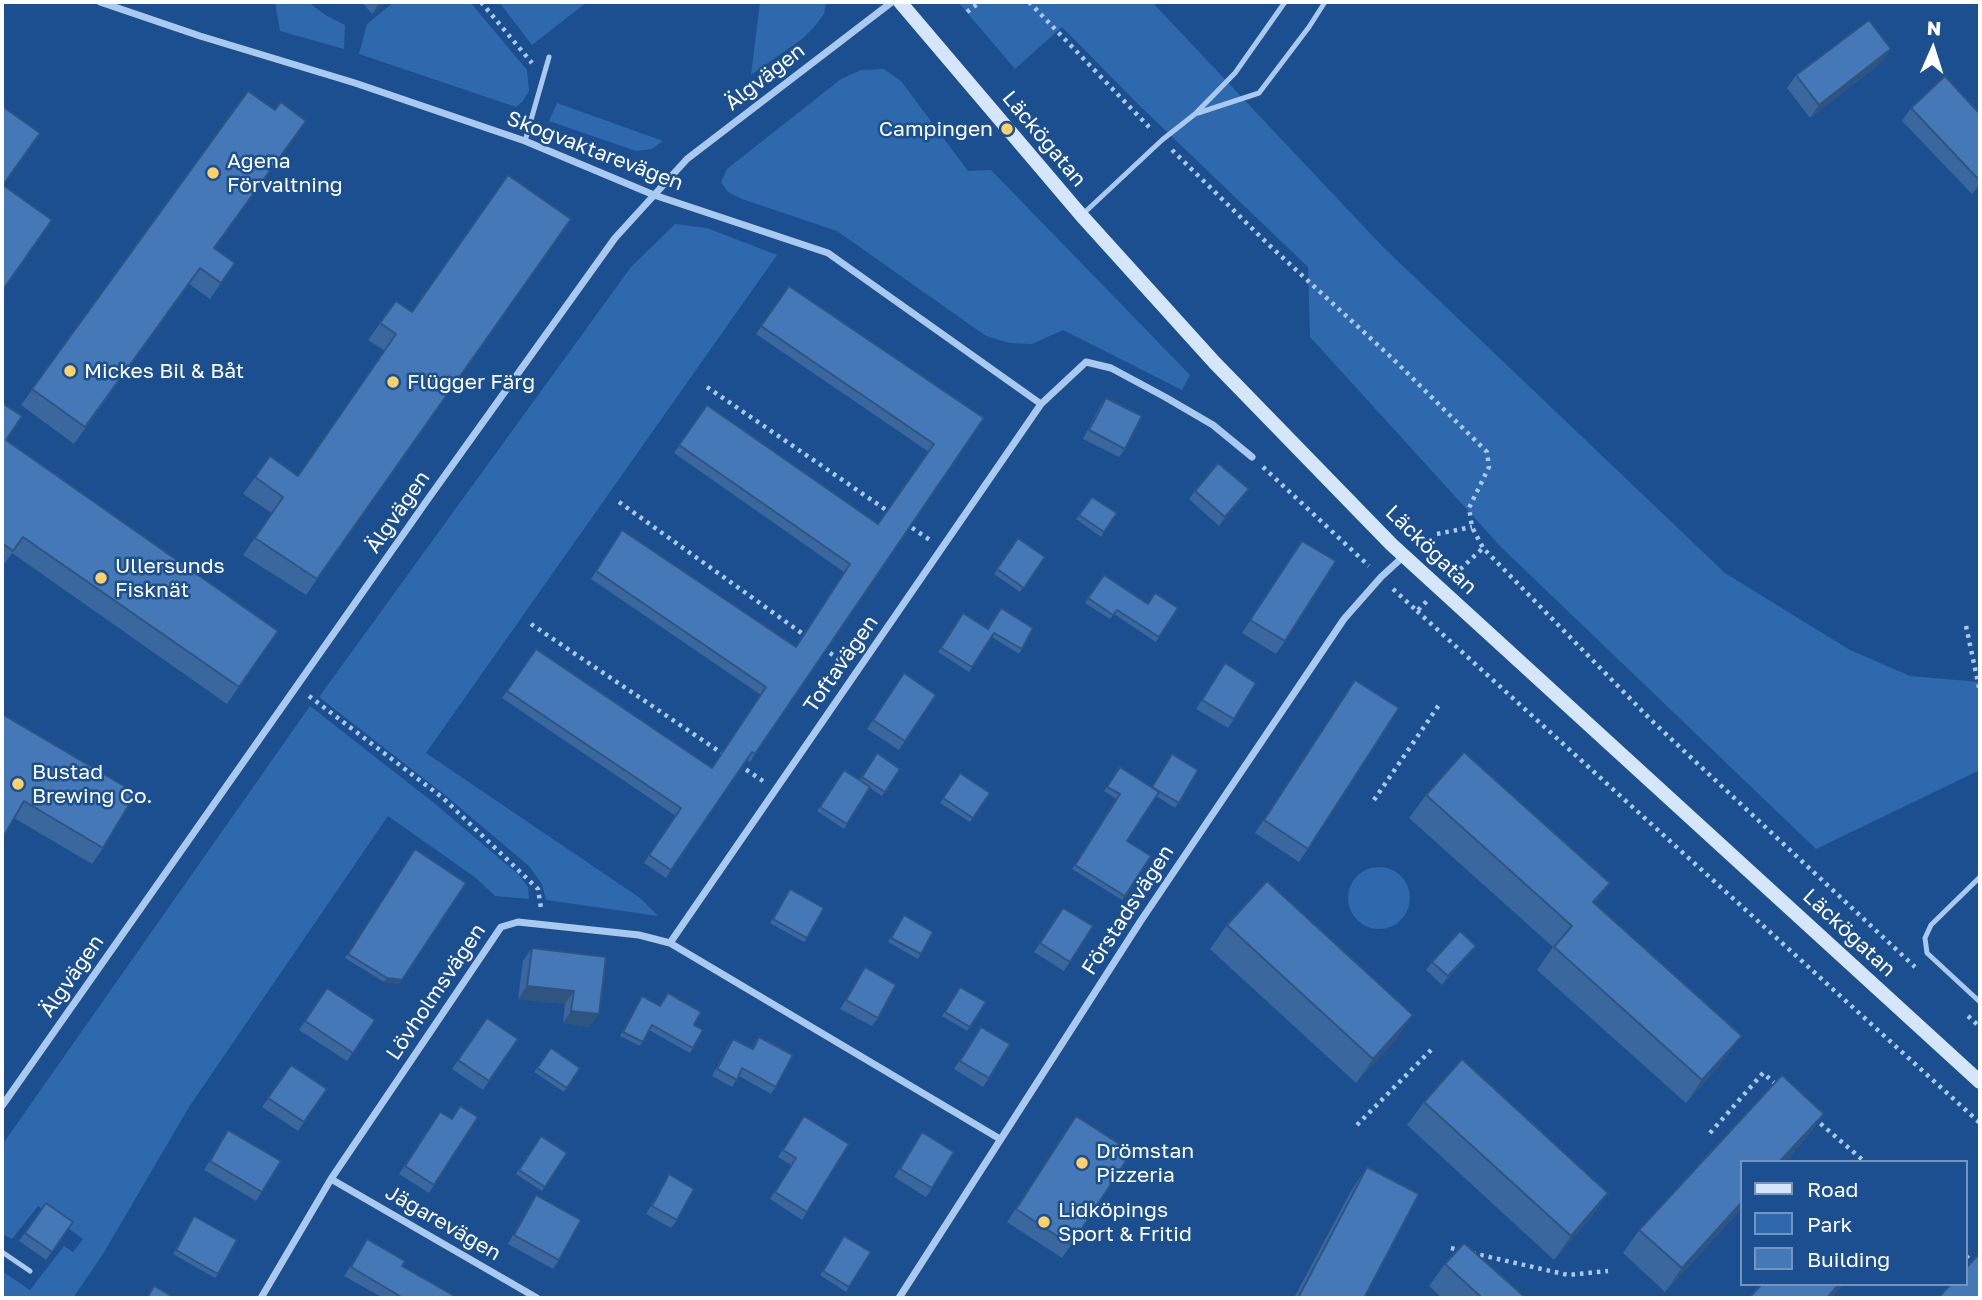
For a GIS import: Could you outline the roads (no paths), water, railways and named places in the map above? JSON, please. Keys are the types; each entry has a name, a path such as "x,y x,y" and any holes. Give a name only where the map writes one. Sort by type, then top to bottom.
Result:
{"main road":[{"name":"Läckögatan","path":"900,2 1081,215 1214,362 1391,544 1980,1082"}],"street":[{"name":"Skogvaktarevägen","path":"100,2 200,36 355,82 525,141 654,195 828,253 1041,404"},
{"name":"Älgvägen","path":"2,1106 615,238 687,159 892,2"},
{"path":"1041,404 1086,362 1111,368 1213,425 1252,457"},
{"name":"Toftavägen","path":"670,943 1041,404"},
{"name":"Förstadsvägen","path":"899,1298 1205,824 1344,619 1405,555"},
{"name":"Lövholmsvägen","path":"261,1298 331,1179 501,927 518,922 639,935 670,943 1000,1139"},
{"name":"Jägarevägen","path":"331,1179 537,1298"}],"lane":[{"path":"1081,215 1162,140 1195,114 1235,73 1285,2"},
{"path":"1195,114 1259,93 1325,2"},
{"path":"525,141 549,57"},
{"path":"1980,877 1978,886 1931,925 1925,938 1927,953 1980,1002"},
{"path":"2,1252 30,1270"}],"place":[{"name":"Campingen","path":"1007,129"},
{"name":"Agena Förvaltning","path":"213,173"},
{"name":"Mickes Bil & Båt","path":"70,371"},
{"name":"Flügger Färg","path":"393,382"},
{"name":"Ullersunds Fisknät","path":"101,578"},
{"name":"Bustad Brewing Co.","path":"18,784"},
{"name":"Drömstan Pizzeria","path":"1082,1163"},
{"name":"Lidköpings Sport & Fritid","path":"1044,1222"}]}
